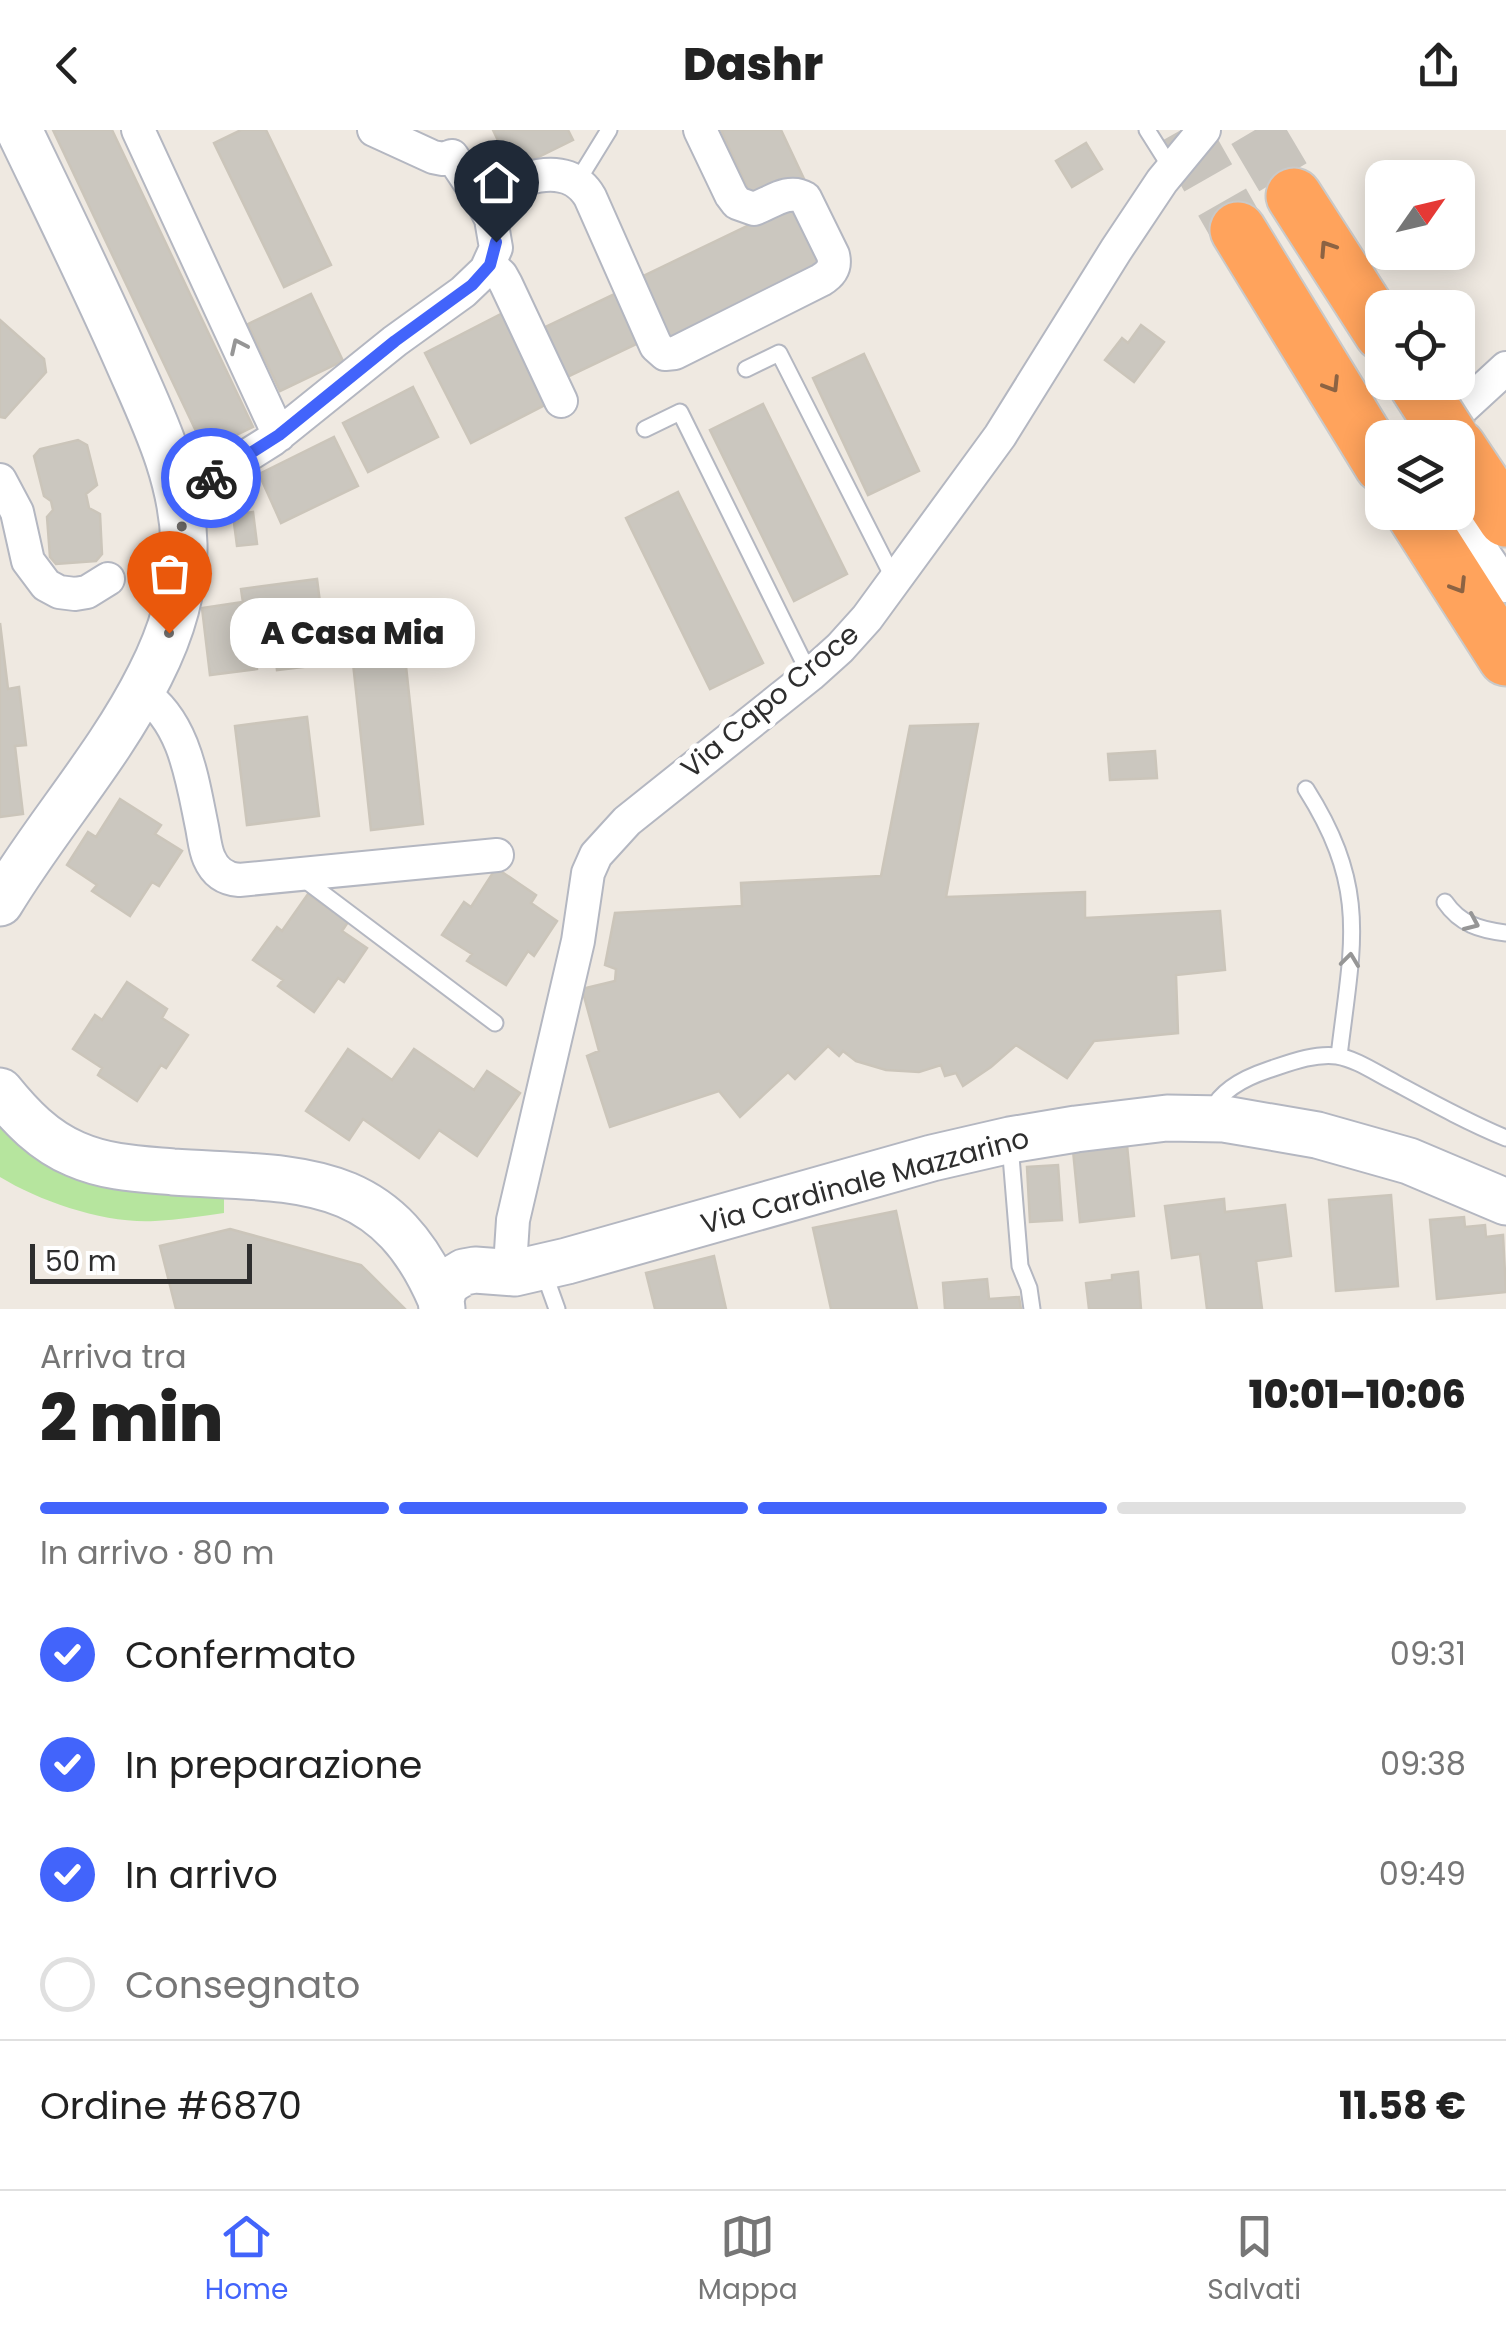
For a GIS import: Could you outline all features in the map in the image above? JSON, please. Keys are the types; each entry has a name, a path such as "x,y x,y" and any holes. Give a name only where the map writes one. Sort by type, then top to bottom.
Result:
{"highway":[{"path":"1294,196 1365,305"},
{"path":"1238,230 1365,438"},
{"path":"1475,472 1506,518"},
{"path":"1424,530 1506,658"}],"main road":[{"path":"0,904 106,752 142,692 169,633 181,586 183,532 178,488 160,435 19,130"},
{"path":"0,1091 42,1134 92,1160 125,1168 274,1178 327,1186 356,1199 395,1228 424,1263 484,1289"},
{"name":"Via Cardinale Mazzarino","path":"484,1289 854,1178 1010,1140 1139,1120 1211,1119 1348,1142 1409,1161 1506,1202"}],"street":[{"path":"138,130 279,435"},
{"path":"178,488 213,477 279,435 482,276 490,265 496,236 455,143 442,159 374,130"},
{"path":"482,201 508,184 536,176 564,176 577,182 590,197 656,346 665,354 675,353 821,280 834,264 805,198 790,194 754,208 737,203 700,130"},
{"name":"Via Capo Croce","path":"484,1289 511,1251 513,1220 578,940 586,882 605,843 627,821 810,675 855,633 1000,436 1116,250 1171,168 1204,130"},
{"path":"490,265 506,284 562,401"},
{"path":"1452,420 1506,368"},
{"path":"0,480 18,512 28,561 46,586 75,594 87,592 108,579"},
{"path":"1468,530 1506,586"},
{"path":"142,692 160,706 178,739 208,856 226,878 497,855"}],"lane":[{"path":"577,182 610,130"},
{"path":"1147,130 1171,168"},
{"path":"746,369 779,353 896,581"},
{"path":"646,428 680,412 810,675"},
{"path":"1306,789 1334,836 1352,900 1352,947 1339,1056"},
{"path":"298,874 495,1023"},
{"path":"1445,902 1466,923 1506,933"},
{"path":"1211,1119 1214,1104 1221,1096 1258,1073 1311,1058 1339,1056 1506,1138"},
{"path":"1010,1140 1020,1266 1032,1309"},
{"path":"484,1289 557,1309"}],"green space":[{"path":"0,1124 224,1195 224,1213 136,1221 54,1203 0,1177"}],"building":[{"path":"53,130 112,130 253,427 205,450"},
{"path":"241,130 266,130 331,265 284,287 214,143"},
{"path":"493,130 568,130 573,140 512,170"},
{"path":"721,130 781,130 804,179 754,202"},
{"path":"1086,143 1102,169 1072,187 1056,161"},
{"path":"795,203 825,265 671,339 641,277"},
{"path":"621,291 645,340 567,377 543,328"},
{"path":"311,294 343,361 280,391 248,324"},
{"path":"503,313 549,403 471,443 425,353"},
{"path":"0,320 44,359 46,372 5,418 0,417"},
{"path":"1141,325 1164,342 1134,382 1105,360 1122,338 1128,343"},
{"path":"864,354 919,471 868,495 813,378"},
{"path":"413,387 438,437 368,472 343,423"},
{"path":"763,404 847,574 794,601 710,430"},
{"path":"334,437 358,486 281,523 259,474"},
{"path":"78,440 87,445 97,485 86,494 89,508 100,514 102,554 96,561 56,564 50,557 47,517 53,510 51,501 44,496 34,456 40,449"},
{"path":"678,492 763,663 710,689 626,518"},
{"path":"253,512 257,544 237,546 233,515"},
{"path":"317,579 325,642 311,653 312,666 277,670 276,661 257,663 252,622 246,623 241,589"},
{"path":"243,602 246,623 252,622 257,669 210,675 202,608"},
{"path":"0,623 8,689 19,687 26,745 15,746 23,814 0,817"},
{"path":"405,657 423,824 371,830 353,663"},
{"path":"307,717 319,816 247,825 235,726"},
{"path":"978,724 946,897 1085,892 1085,918 1220,911 1225,970 1176,975 1178,1033 1094,1041 1067,1078 1016,1045 963,1086 956,1073 945,1076 941,1065 919,1072 886,1070 856,1061 843,1051 839,1056 828,1046 795,1079 788,1072 740,1117 719,1091 610,1127 587,1056 599,1051 582,989 615,981 616,969 605,965 615,913 742,906 741,883 881,876 910,726"},
{"path":"1155,751 1157,778 1110,780 1108,754"},
{"path":"120,799 161,825 155,834 182,851 159,886 152,882 130,916 92,891 97,885 67,865 88,832 96,837"},
{"path":"496,868 536,895 531,903 557,921 534,956 528,951 506,985 467,961 472,954 442,935 464,902 471,907"},
{"path":"308,894 348,922 342,931 367,948 344,982 338,978 314,1012 278,986 283,980 253,960 277,927 282,931"},
{"path":"127,982 167,1009 162,1018 188,1035 166,1068 161,1065 137,1101 98,1075 102,1068 73,1049 95,1015 102,1020"},
{"path":"348,1049 392,1080 414,1049 474,1090 487,1071 520,1093 477,1156 439,1130 419,1158 363,1119 349,1140 306,1111"},
{"path":"1126,1135 1134,1216 1080,1222 1072,1140"},
{"path":"1058,1165 1062,1220 1030,1222 1027,1167"},
{"path":"1391,1195 1398,1286 1336,1291 1329,1200"},
{"path":"1224,1199 1225,1212 1285,1205 1291,1256 1256,1261 1262,1309 1207,1309 1200,1254 1172,1258 1165,1206"},
{"path":"896,1211 917,1309 831,1309 813,1228"},
{"path":"1464,1217 1465,1227 1485,1225 1486,1237 1503,1235 1506,1292 1437,1299 1430,1220"},
{"path":"230,1229 361,1265 405,1309 176,1309 160,1246"},
{"path":"714,1256 726,1309 655,1309 646,1273"},
{"path":"1138,1272 1141,1309 1089,1309 1086,1283"},
{"path":"987,1279 989,1299 1019,1297 1021,1309 945,1309 943,1283"}],"tunnel":[{"path":"1181,130 1238,230"},
{"path":"1255,130 1294,196"}],"way so far":[{"path":"169,633 184,566 178,488 211,478"}],"place":[{"name":"A Casa Mia","path":"169,633"}],"route":[{"path":"211,478 279,435 395,341 472,285 490,265 496,242"}]}
